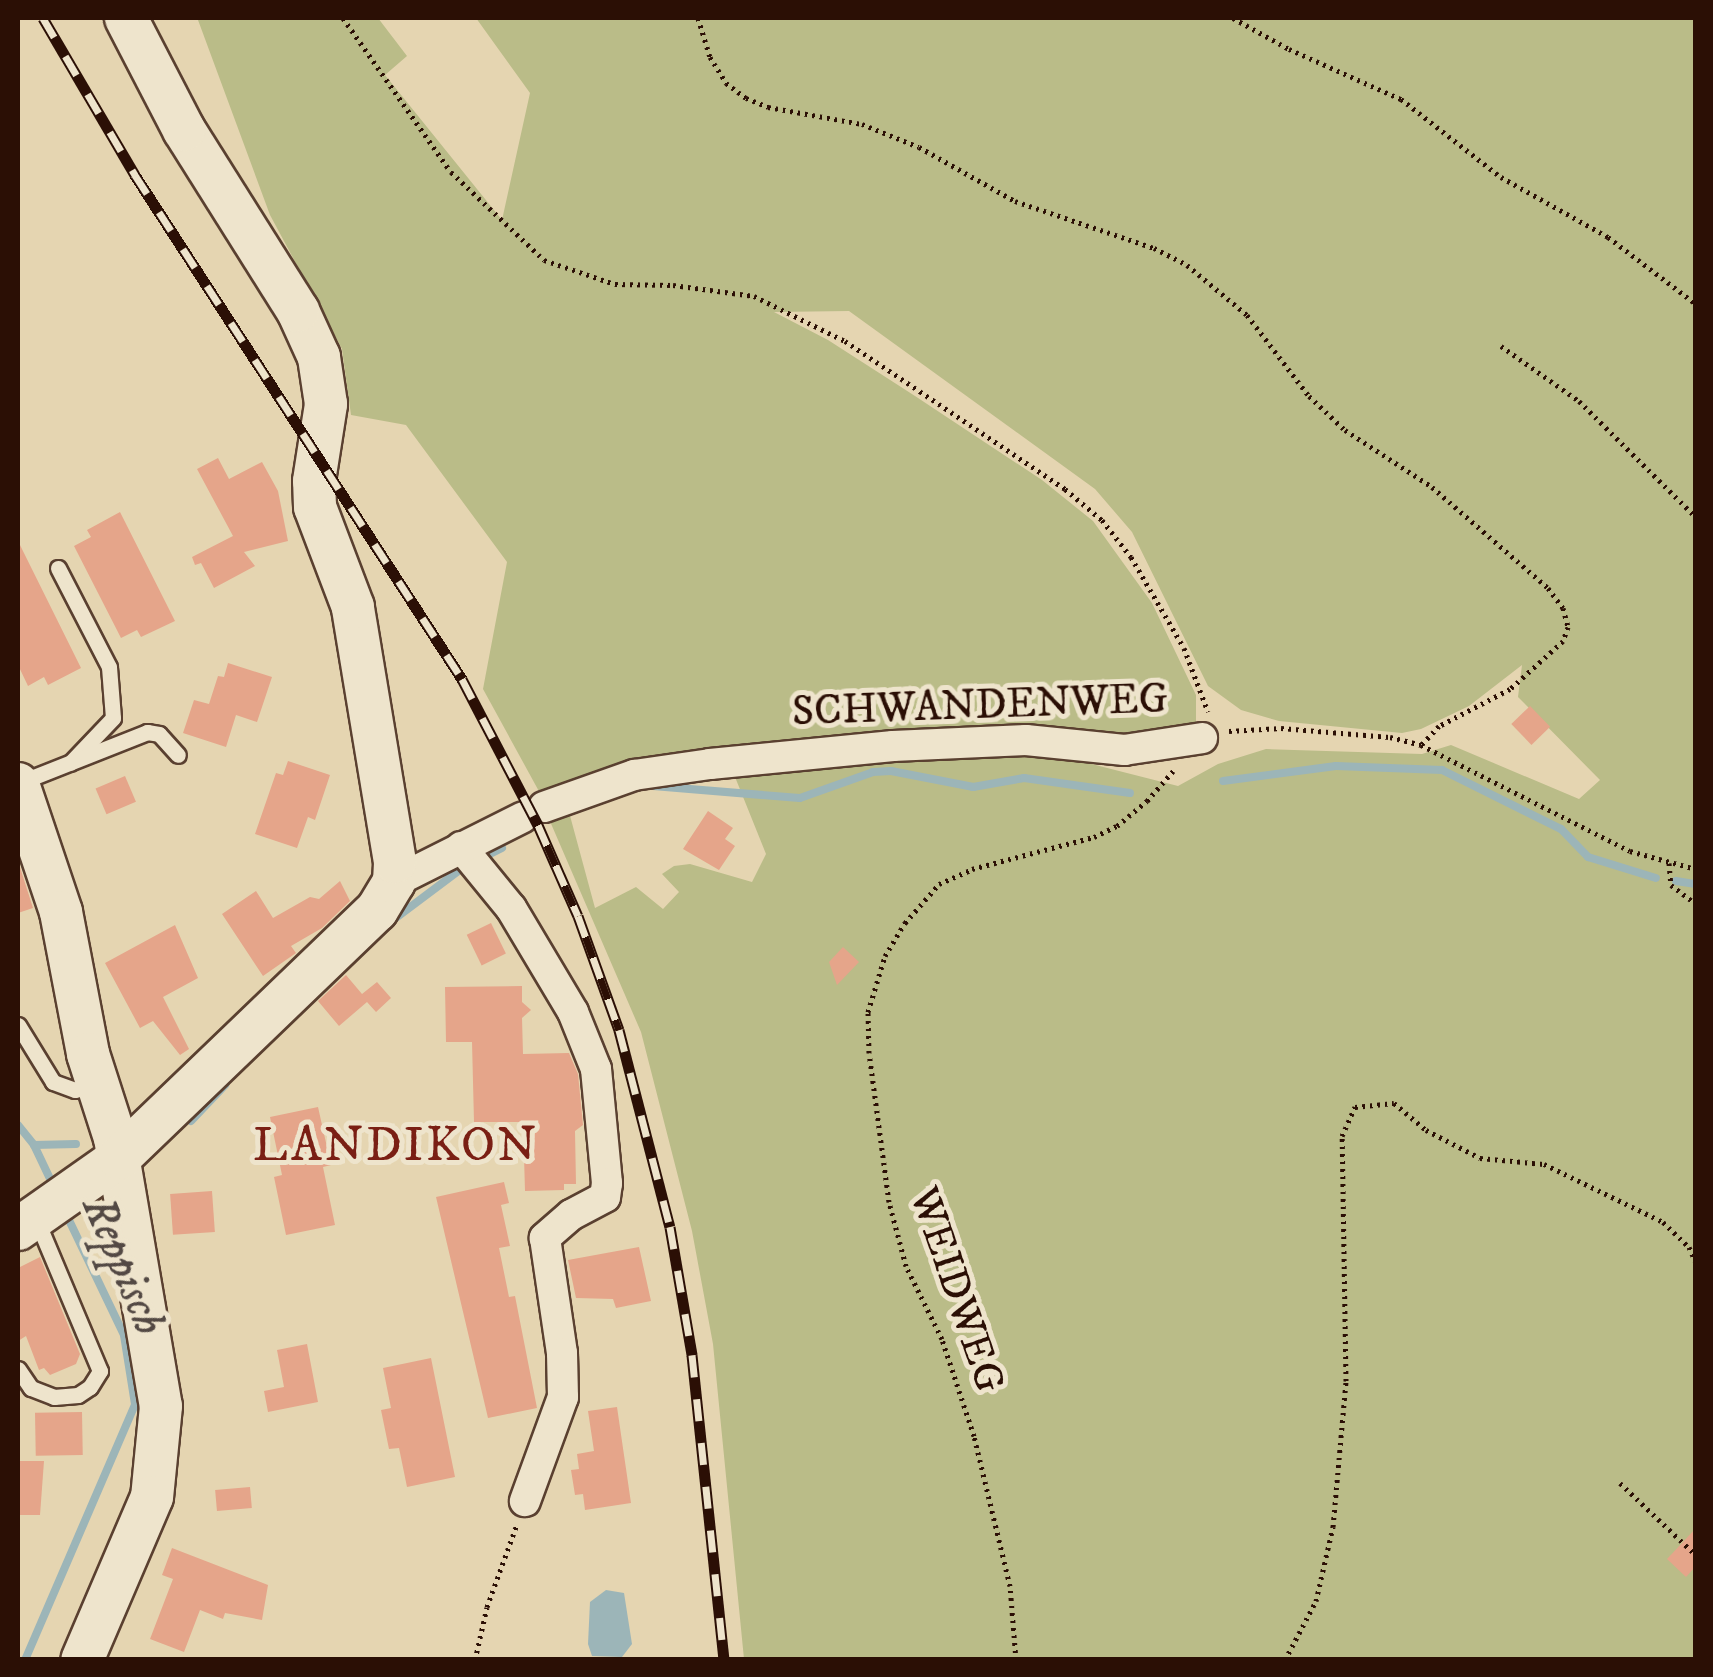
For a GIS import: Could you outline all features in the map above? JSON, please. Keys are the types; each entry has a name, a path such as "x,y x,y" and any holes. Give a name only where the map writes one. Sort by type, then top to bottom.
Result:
{"street":[{"path":"32,1219 118,1158 377,910 394,882 395,862 353,607 315,507 314,481 326,404 320,357 298,311 184,130 126,18"},
{"name":"SCHWANDENWEG","path":"394,882 533,812 634,774 893,746 1026,740 1124,750 1202,738"},
{"path":"18,784 61,912 96,1084 118,1158 161,1406 160,1452 152,1497 82,1660"},
{"path":"462,847 511,908 573,1012 596,1069 605,1198 571,1215 545,1238 562,1353 562,1398 526,1501"}],"lane":[{"path":"58,568 108,667 113,718 70,763"},
{"path":"18,784 147,732 159,734 178,755"},
{"path":"18,1025 53,1082 75,1090 96,1084"},
{"path":"18,1369 30,1388 54,1397 78,1395 100,1371 32,1219"}],"path":[{"path":"343,18 451,172 544,260 615,284 673,285 754,296 845,341 1065,489 1102,520 1131,557 1160,602 1198,682"},
{"path":"698,18 710,58 726,82 746,98 768,107 862,124 919,147 1015,201 1154,248 1188,265 1247,315 1309,396 1345,430 1432,487 1538,578 1563,608 1568,627 1563,641 1510,688 1438,726 1421,745"},
{"path":"1233,18 1289,49 1401,99 1501,177 1608,236 1696,304"},
{"path":"1502,346 1579,401 1696,517"},
{"name":"SCHWANDENWEG","path":"1202,738 1244,728 1390,736 1421,745 1582,829 1668,863 1696,869"},
{"name":"WEIDWEG","path":"1016,1660 1010,1586 974,1436 942,1339 906,1266 890,1202 869,1052 868,1012 885,956 939,884 972,869 1094,838 1117,826 1147,801"},
{"path":"1668,863 1670,885 1696,904"},
{"path":"1285,1660 1316,1601 1333,1527 1346,1382 1342,1136 1356,1107 1394,1103 1426,1130 1480,1158 1544,1164 1663,1222 1689,1247 1696,1263"},
{"path":"1620,1483 1696,1555"},
{"path":"475,1660 487,1606 526,1501"}],"green space":[{"path":"378,18 407,56 385,75 502,220 530,93 476,18 1695,18 1695,1659 744,1659 713,1344 692,1231 641,1032 549,819 569,812 595,908 636,887 663,909 679,892 662,874 674,866 690,864 752,882 766,854 733,772 926,756 1064,757 1178,786 1218,764 1266,749 1422,754 1451,745 1579,799 1600,780 1518,697 1522,665 1469,706 1421,729 1402,733 1279,721 1241,710 1208,686 1132,532 1095,489 849,311 774,312 828,340 915,396 1042,480 1093,521 1152,603 1196,695 1196,722 1177,735 1117,742 1056,732 541,795 483,689 507,562 406,425 351,415 342,349 270,215 198,20"}],"water":[{"path":"606,1590 624,1593 632,1644 622,1657 592,1656 588,1644 590,1602"}],"building":[{"path":"218,458 229,479 262,462 278,491 288,541 244,552 255,566 214,588 201,563 195,565 192,557 233,536 197,469"},
{"path":"120,512 175,621 141,637 137,630 121,638 74,546 91,537 87,530"},
{"path":"18,541 81,668 48,685 44,677 28,686 18,665"},
{"path":"228,663 272,677 257,722 236,715 226,747 183,733 194,700 209,704 218,676 224,677"},
{"path":"1530,706 1550,727 1531,745 1511,724"},
{"path":"288,761 330,775 315,820 308,817 297,848 255,834 276,773 283,775"},
{"path":"125,776 136,802 106,814 96,789"},
{"path":"708,811 733,828 725,839 735,846 719,870 683,849"},
{"path":"18,861 33,908 18,913"},
{"path":"340,881 350,901 322,928 291,946 296,953 263,976 222,914 256,891 273,918 310,897 319,899"},
{"path":"491,923 506,954 482,965 467,935"},
{"path":"175,925 198,978 163,997 189,1049 180,1055 153,1021 140,1028 105,963"},
{"path":"843,947 859,962 837,985 829,962"},
{"path":"346,975 362,994 377,982 391,998 376,1012 367,1002 339,1026 318,1001"},
{"path":"522,986 522,1002 531,1010 522,1018 523,1054 569,1053 578,1074 583,1125 575,1131 576,1184 564,1184 564,1190 525,1191 523,1122 474,1122 472,1042 446,1042 445,987"},
{"path":"318,1107 331,1165 323,1167 335,1225 286,1235 274,1177 282,1175 270,1117"},
{"path":"504,1182 509,1203 501,1205 510,1246 499,1248 509,1297 515,1296 537,1408 488,1418 436,1197"},
{"path":"212,1191 215,1232 173,1235 170,1194"},
{"path":"639,1247 651,1301 616,1308 613,1299 576,1298 568,1260"},
{"path":"40,1257 80,1354 76,1364 50,1375 44,1368 39,1370 26,1336 18,1341 18,1268"},
{"path":"307,1344 318,1402 268,1412 264,1391 284,1387 277,1350"},
{"path":"431,1358 455,1477 407,1487 399,1448 389,1449 381,1410 391,1408 383,1368"},
{"path":"617,1407 631,1503 585,1510 583,1494 575,1495 571,1470 579,1469 577,1454 594,1451 588,1411"},
{"path":"82,1412 83,1455 36,1456 35,1413"},
{"path":"18,1461 44,1461 40,1515 18,1515"},
{"path":"250,1487 252,1508 217,1511 215,1490"},
{"path":"1696,1528 1696,1566 1686,1577 1667,1559"},
{"path":"172,1548 268,1585 262,1620 225,1613 223,1619 200,1610 184,1652 150,1639 173,1579 162,1575"}],"waterway":[{"path":"1223,781 1336,766 1442,770 1561,829 1588,857 1656,878"},
{"path":"653,786 800,798 873,772 891,771 973,787 1024,778 1130,793"},
{"path":"486,856 502,848"},
{"path":"393,920 461,869"},
{"path":"1676,881 1696,884"},
{"path":"191,1121 225,1085"},
{"name":"Reppisch","path":"18,1125 34,1145 53,1185"},
{"path":"34,1145 76,1144"},
{"name":"Reppisch","path":"25,1660 135,1404 124,1335 65,1212"}],"railway":[{"path":"43,18 135,175 462,679 538,825 578,916 619,1030 670,1227 692,1355 724,1660"}],"district":[{"name":"LANDIKON","path":"396,1147"}]}
